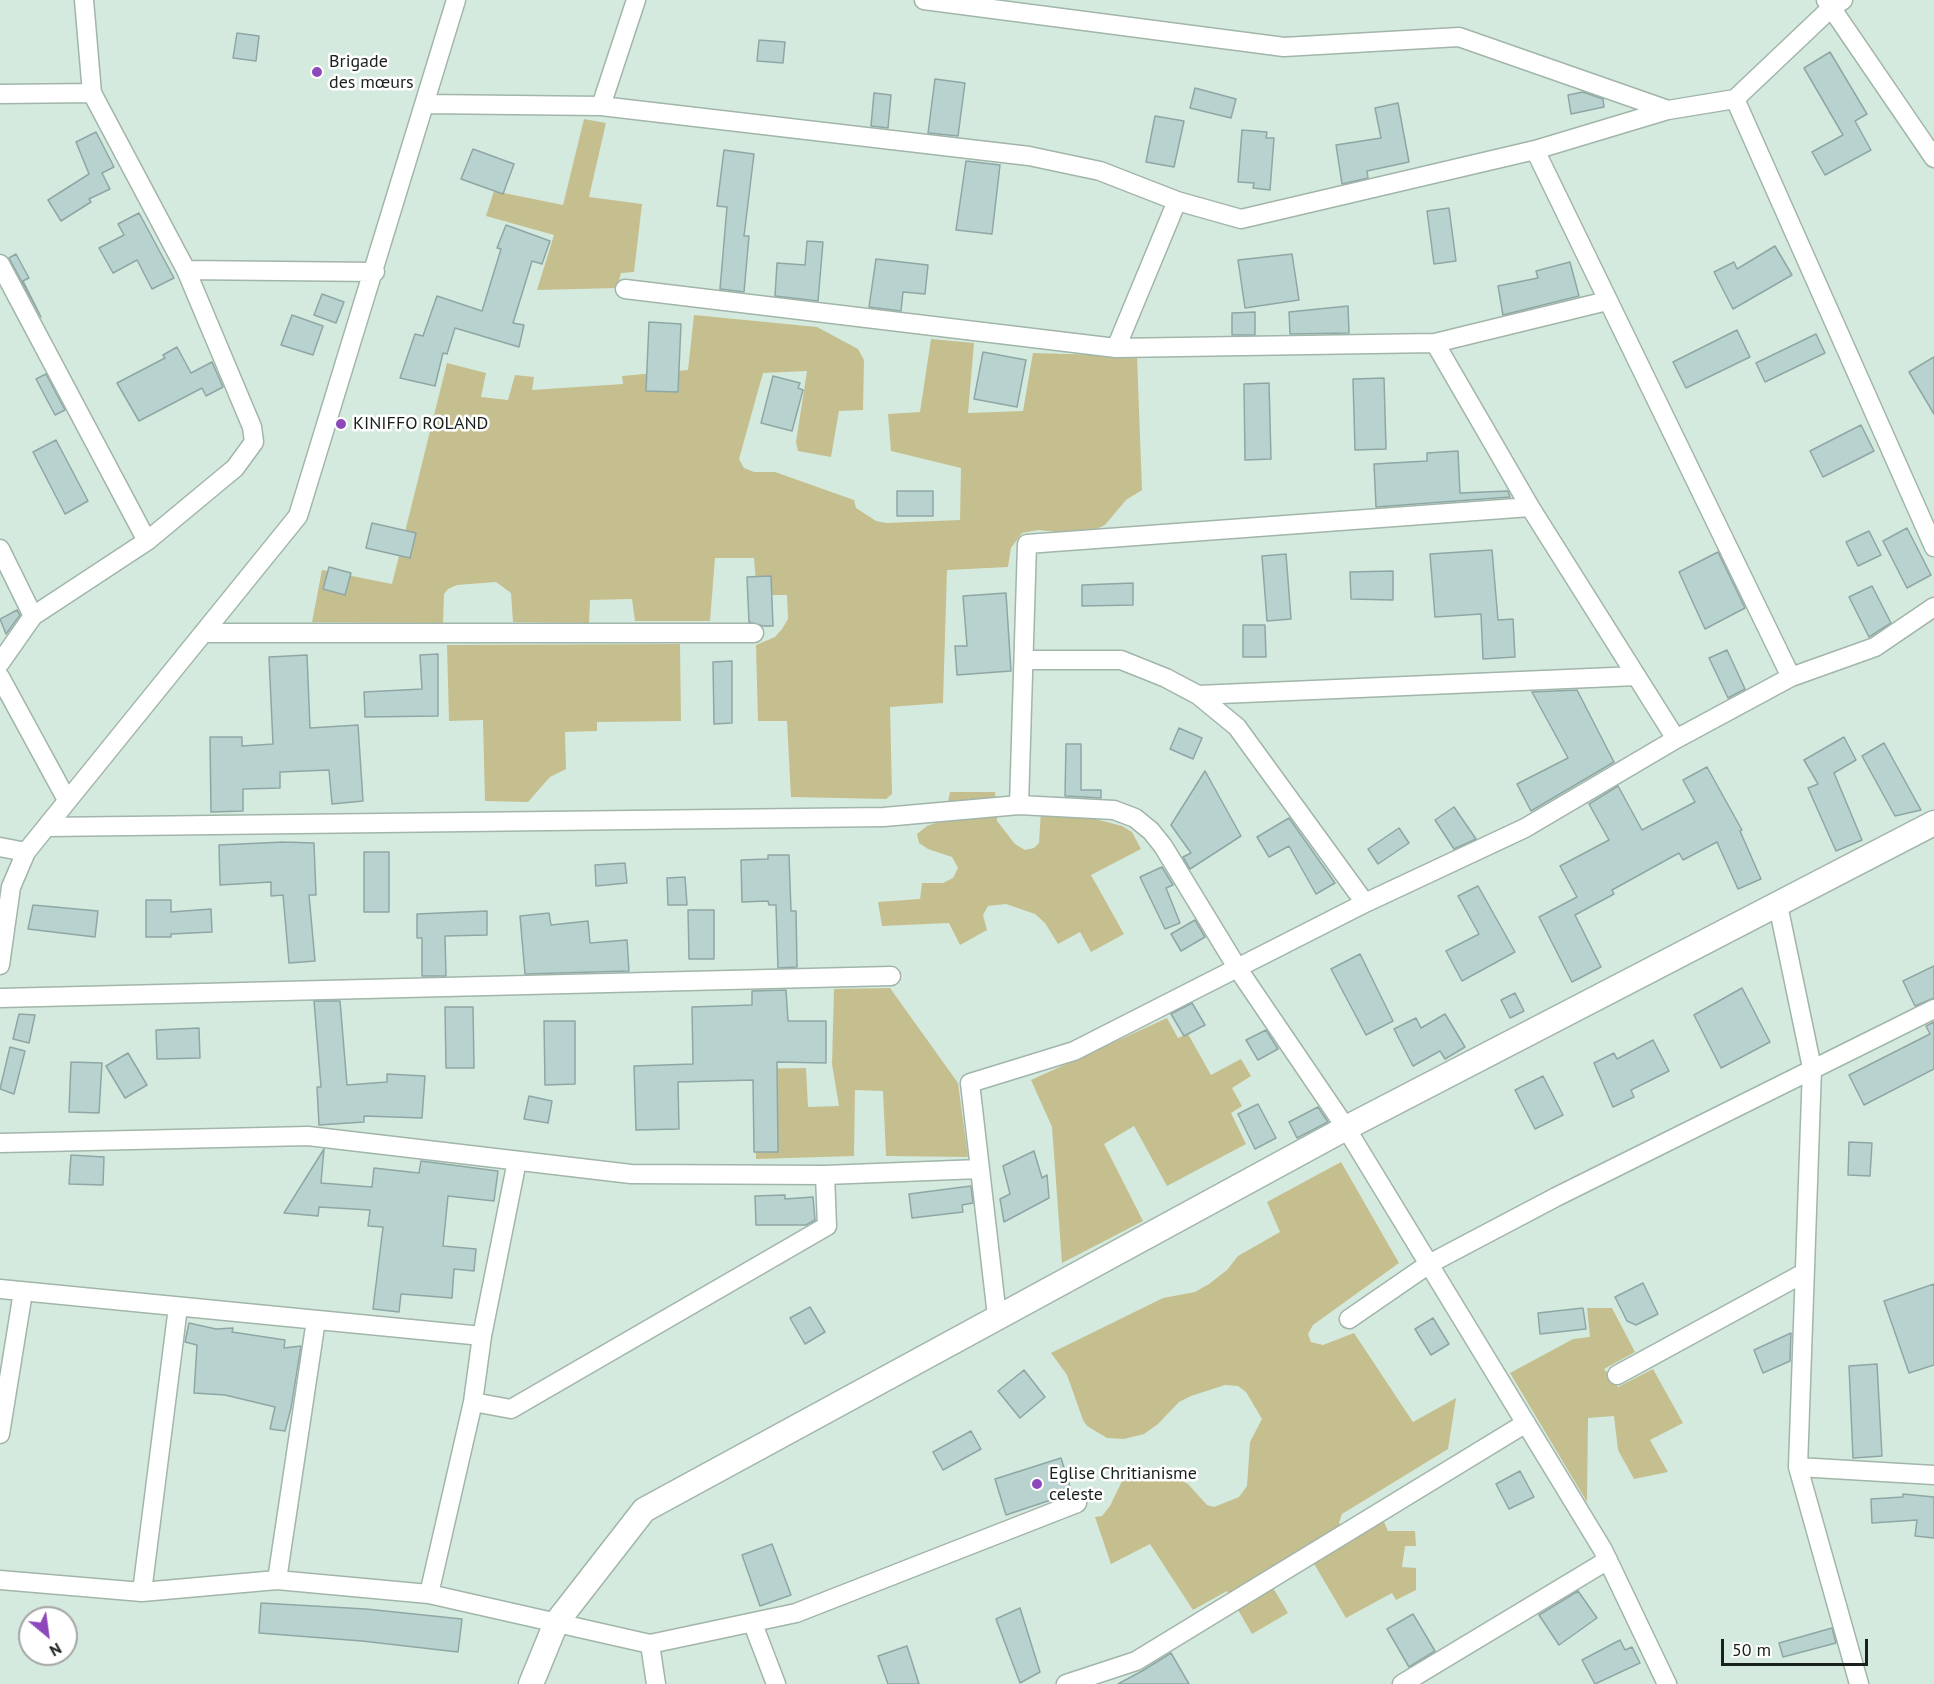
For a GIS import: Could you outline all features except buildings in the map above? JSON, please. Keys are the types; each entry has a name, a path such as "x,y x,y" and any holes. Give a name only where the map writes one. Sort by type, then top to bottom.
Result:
{"street":[{"path":"0,663 33,616 147,541 235,468 248,454 254,442 252,427 186,270 92,93 84,0"},
{"path":"0,965 11,887 26,852 298,516 375,272 456,0"},
{"path":"601,106 636,0"},
{"path":"924,0 1284,47 1459,37 1600,89 1668,110"},
{"path":"426,104 601,106 1029,156 1100,171 1177,201 1241,219 1535,150 1668,110 1736,99 1833,2 1934,158"},
{"path":"0,93 92,93"},
{"path":"1736,99 1934,548"},
{"path":"1535,150 1791,677"},
{"path":"1116,348 1177,201"},
{"path":"0,264 147,541"},
{"path":"186,270 375,272"},
{"path":"625,289 1116,348 1435,343 1607,301"},
{"path":"1435,343 1530,507 1676,739"},
{"path":"1019,805 1027,544 1530,507"},
{"path":"0,549 33,616"},
{"path":"997,1316 970,1083 1074,1051 1365,903 1526,828 1676,739 1791,677 1875,647 1934,607"},
{"path":"203,633 754,633"},
{"path":"1024,660 1121,660 1166,678 1198,695 1237,727 1365,903"},
{"path":"1198,695 1636,676"},
{"path":"0,677 67,801"},
{"path":"46,827 884,817 1019,805 1114,810 1135,818 1151,831 1163,846 1238,969 1346,1128 1608,1560 1667,1684"},
{"path":"531,1684 556,1623 644,1510 1346,1128 1934,823"},
{"path":"0,847 26,852"},
{"path":"1778,905 1812,1068 1798,1467 1859,1684"},
{"path":"0,998 891,976"},
{"path":"1349,1319 1429,1264 1812,1068 1934,1009"},
{"path":"0,1143 308,1136 631,1174 825,1175 980,1169"},
{"path":"429,1594 473,1402 482,1336 517,1161"},
{"path":"473,1402 511,1408 827,1226 825,1175"},
{"path":"1617,1375 1804,1273"},
{"path":"0,1289 482,1336"},
{"path":"0,1434 23,1292"},
{"path":"142,1592 178,1307"},
{"path":"277,1580 316,1320"},
{"path":"1066,1684 1136,1661 1526,1423"},
{"path":"1798,1467 1934,1475"},
{"path":"0,1580 142,1592 277,1580 429,1594 650,1644 753,1624 796,1613 1077,1503"},
{"path":"1402,1684 1608,1560"},
{"path":"753,1624 776,1684"},
{"path":"650,1644 656,1684"}],"shaded area":[{"path":"584,119 606,123 589,197 642,204 634,272 621,273 617,288 537,290 554,235 486,216 494,191 563,205"},
{"path":"694,315 817,327 858,349 864,360 863,410 839,411 831,457 798,451 796,442 807,371 763,373 739,459 744,468 754,472 775,472 854,500 856,508 876,521 886,523 960,520 961,468 891,451 888,414 920,412 931,339 974,343 968,413 1023,411 1033,353 1137,356 1142,490 1126,500 1105,525 1090,532 1077,534 1038,530 1022,533 1011,548 1008,567 947,570 943,703 890,707 892,794 886,799 791,797 787,721 758,721 756,645 775,637 782,629 788,619 787,595 757,595 754,558 715,558 710,621 635,621 632,599 590,600 589,623 513,622 511,593 496,582 457,585 448,589 444,594 443,623 312,622 322,570 392,584 447,363 486,373 481,397 508,400 515,375 534,377 532,390 623,384 622,376 688,370"},
{"path":"680,644 681,721 597,722 597,731 565,732 566,769 550,777 528,802 485,801 483,720 449,721 447,645"},
{"path":"950,792 995,792 997,821 1015,844 1025,850 1034,848 1039,843 1041,811 1046,806 1122,826 1132,832 1141,849 1091,875 1124,934 1091,952 1080,932 1058,944 1045,923 1035,914 1006,904 988,906 983,915 987,930 960,945 949,923 882,926 878,902 920,899 922,883 943,883 953,878 958,868 952,857 928,849 919,843 917,834 927,826 938,822 946,812"},
{"path":"890,988 958,1083 968,1157 886,1156 883,1091 855,1090 854,1156 756,1159 754,1069 806,1068 808,1107 839,1106 832,1064 834,989"},
{"path":"1167,1018 1178,1038 1188,1034 1211,1075 1241,1059 1251,1076 1232,1088 1242,1106 1231,1113 1246,1144 1167,1186 1134,1126 1104,1144 1143,1221 1062,1263 1052,1127 1031,1080"},
{"path":"1341,1162 1399,1263 1313,1325 1308,1334 1311,1342 1323,1345 1354,1333 1413,1422 1456,1398 1448,1449 1342,1514 1339,1523 1347,1531 1384,1522 1388,1531 1415,1531 1416,1546 1405,1546 1402,1567 1416,1568 1416,1590 1396,1600 1392,1593 1346,1618 1313,1562 1272,1586 1288,1613 1252,1634 1227,1591 1193,1610 1150,1544 1111,1564 1095,1517 1102,1516 1110,1506 1123,1479 1135,1472 1156,1467 1188,1484 1207,1505 1214,1507 1239,1497 1247,1486 1250,1442 1262,1419 1246,1392 1238,1386 1225,1385 1191,1396 1179,1402 1158,1424 1144,1434 1124,1439 1107,1438 1087,1426 1083,1420 1067,1375 1051,1353 1163,1298 1195,1292 1209,1284 1227,1270 1238,1256 1280,1232 1267,1202"},
{"path":"1587,1308 1612,1308 1635,1352 1604,1369 1618,1387 1653,1369 1683,1423 1650,1440 1668,1472 1634,1479 1618,1450 1614,1416 1588,1418 1587,1502 1510,1373 1573,1339 1590,1337"}],"place":[{"name":"Brigade des mœurs","path":"317,72"},
{"name":"KINIFFO ROLAND","path":"341,424"},
{"name":"Eglise Chritianisme celeste","path":"1037,1484"}]}
